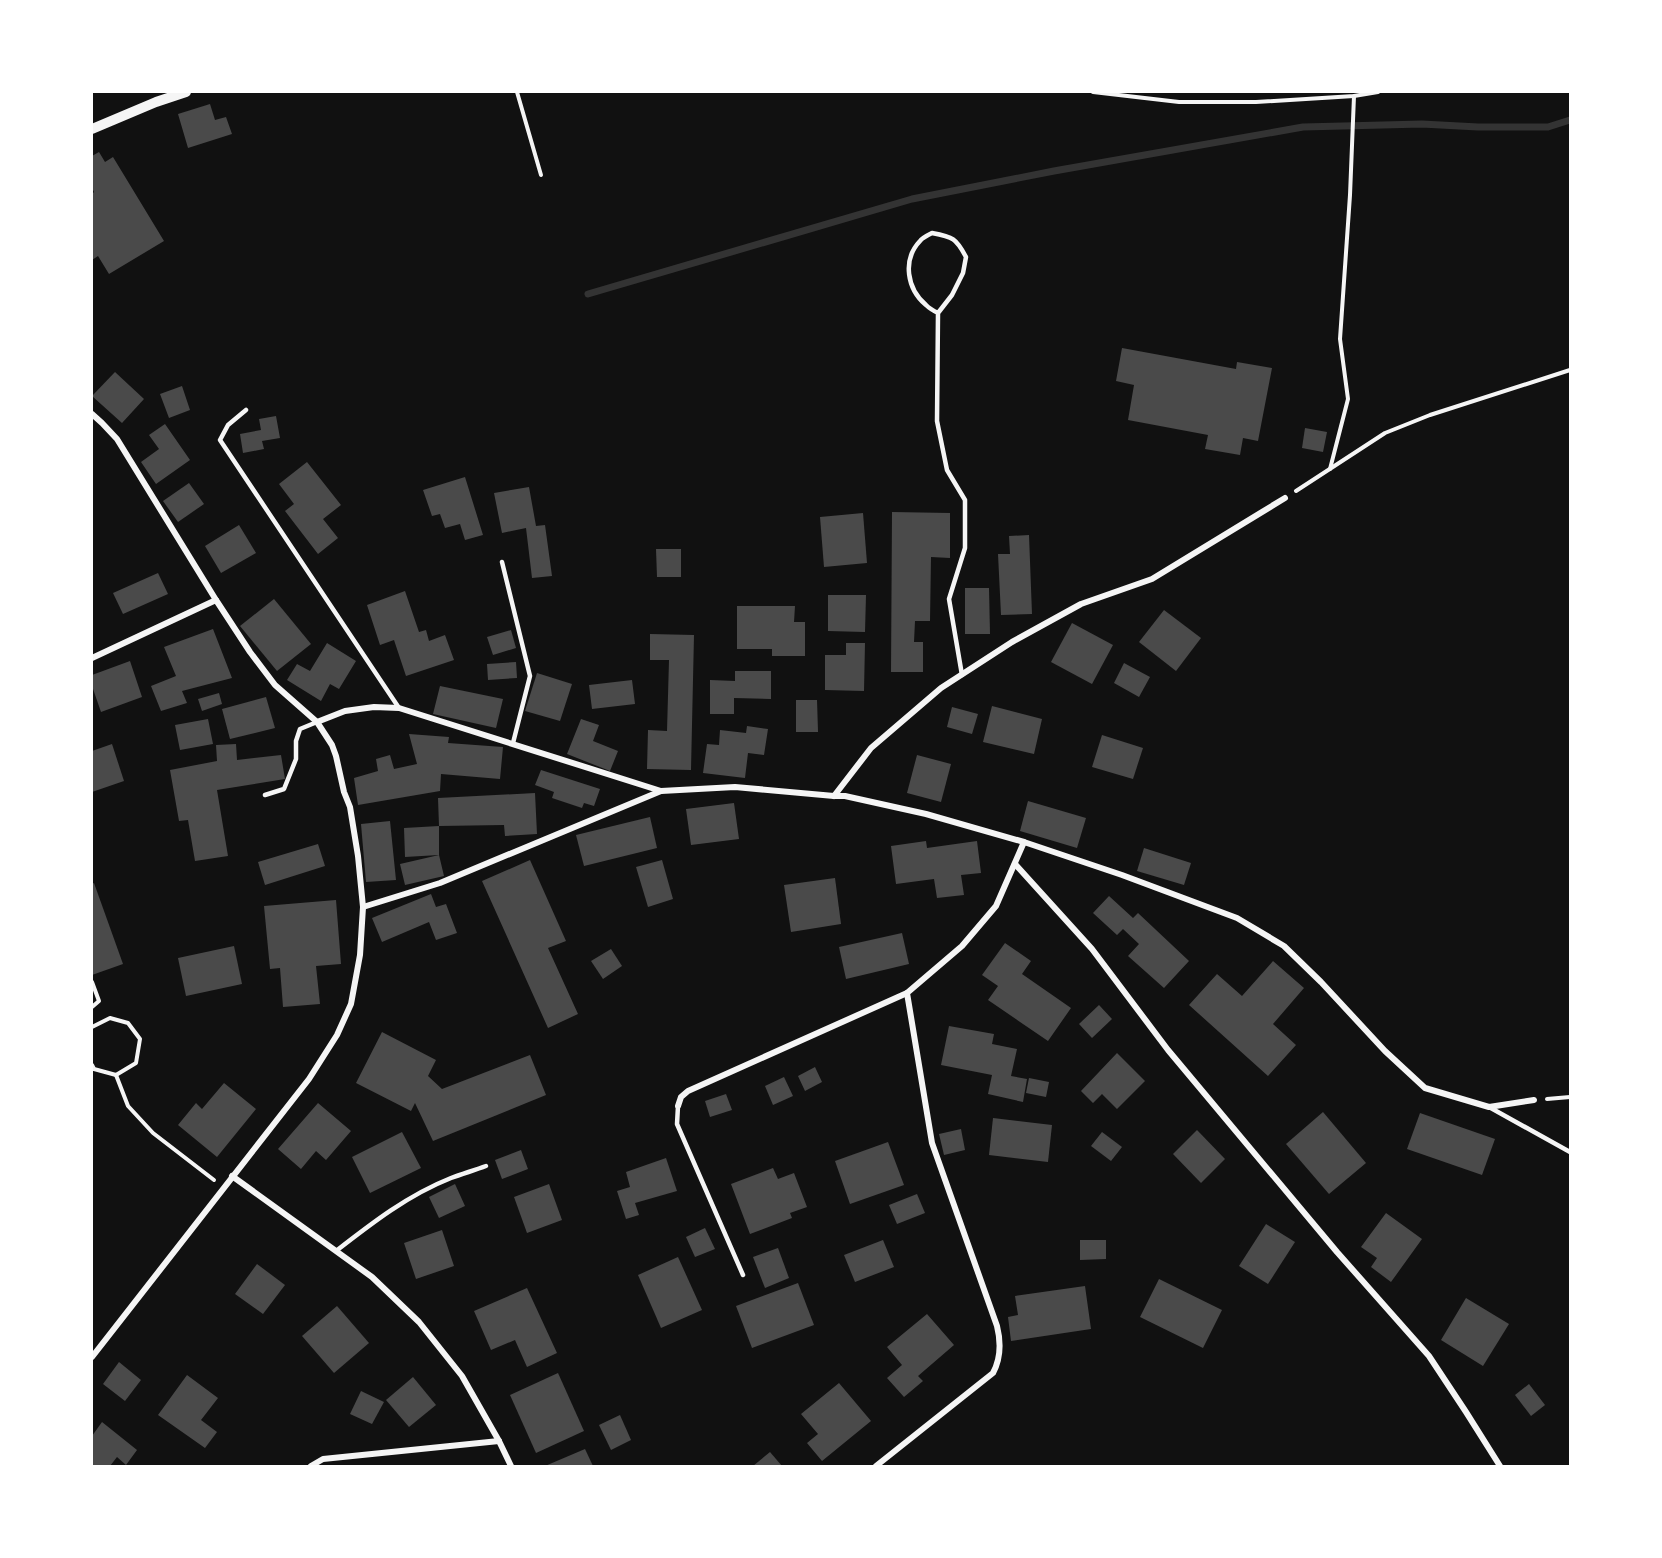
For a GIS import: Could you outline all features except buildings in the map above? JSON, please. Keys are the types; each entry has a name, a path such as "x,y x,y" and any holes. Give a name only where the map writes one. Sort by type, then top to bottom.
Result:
{"street":[{"path":"92,129 186,92"},
{"path":"92,414 117,439 250,652 275,685 317,722 332,745 350,807 363,907 360,955 351,1004 337,1035 309,1078 223,1186 92,1358"},
{"path":"834,796 871,748 941,688 1012,642 1081,604 1152,579 1285,498"},
{"path":"92,658 216,600"},
{"path":"317,722 345,711 374,707 399,708 661,790 735,787 845,796 926,814 1024,842 1122,875 1237,918 1284,946 1321,982 1385,1052 1425,1088 1489,1107 1534,1100"},
{"path":"363,907 440,883 661,790"},
{"path":"678,1106 681,1097 688,1091 907,993 962,946 996,906 1024,842"},
{"path":"1015,864 1092,949 1168,1050 1337,1252 1429,1356 1500,1467"},
{"path":"876,1467 993,1373 999,1363 1000,1337 997,1326 932,1143 907,993"},
{"path":"232,1176 372,1277 419,1322 462,1376 511,1467"},
{"path":"311,1467 323,1459 499,1441"}],"lane":[{"path":"938,313 925,305 914,291 908,272 908,260 920,240 932,233 948,236 959,243 966,257 963,273 952,295 938,313 937,421 947,470 965,500 965,548 949,599 962,675"},
{"path":"246,410 228,425 220,440 399,708"},
{"path":"502,562 530,676 513,743"},
{"path":"265,795 284,789 296,759 296,741 300,729 317,722"},
{"path":"678,1106 677,1124 743,1275"},
{"path":"1489,1107 1570,1152"},
{"path":"336,1251 379,1218 419,1193 451,1178 486,1166"}],"path":[{"path":"517,92 542,174"},
{"path":"1094,92 1179,102 1256,102 1354,96 1378,92"},
{"path":"1330,469 1348,399 1340,339 1354,96"},
{"path":"1285,498 1385,433 1430,415 1570,370"},
{"path":"92,981 99,1001 92,1007"},
{"path":"92,1028 110,1018 128,1023 140,1039 136,1063 116,1076 94,1070 92,1065"},
{"path":"116,1076 128,1106 153,1133 223,1186"},
{"path":"1534,1100 1570,1097"}],"waterway":[{"path":"588,294 912,199 1054,171 1303,127 1422,124 1548,127 1570,120"}]}
